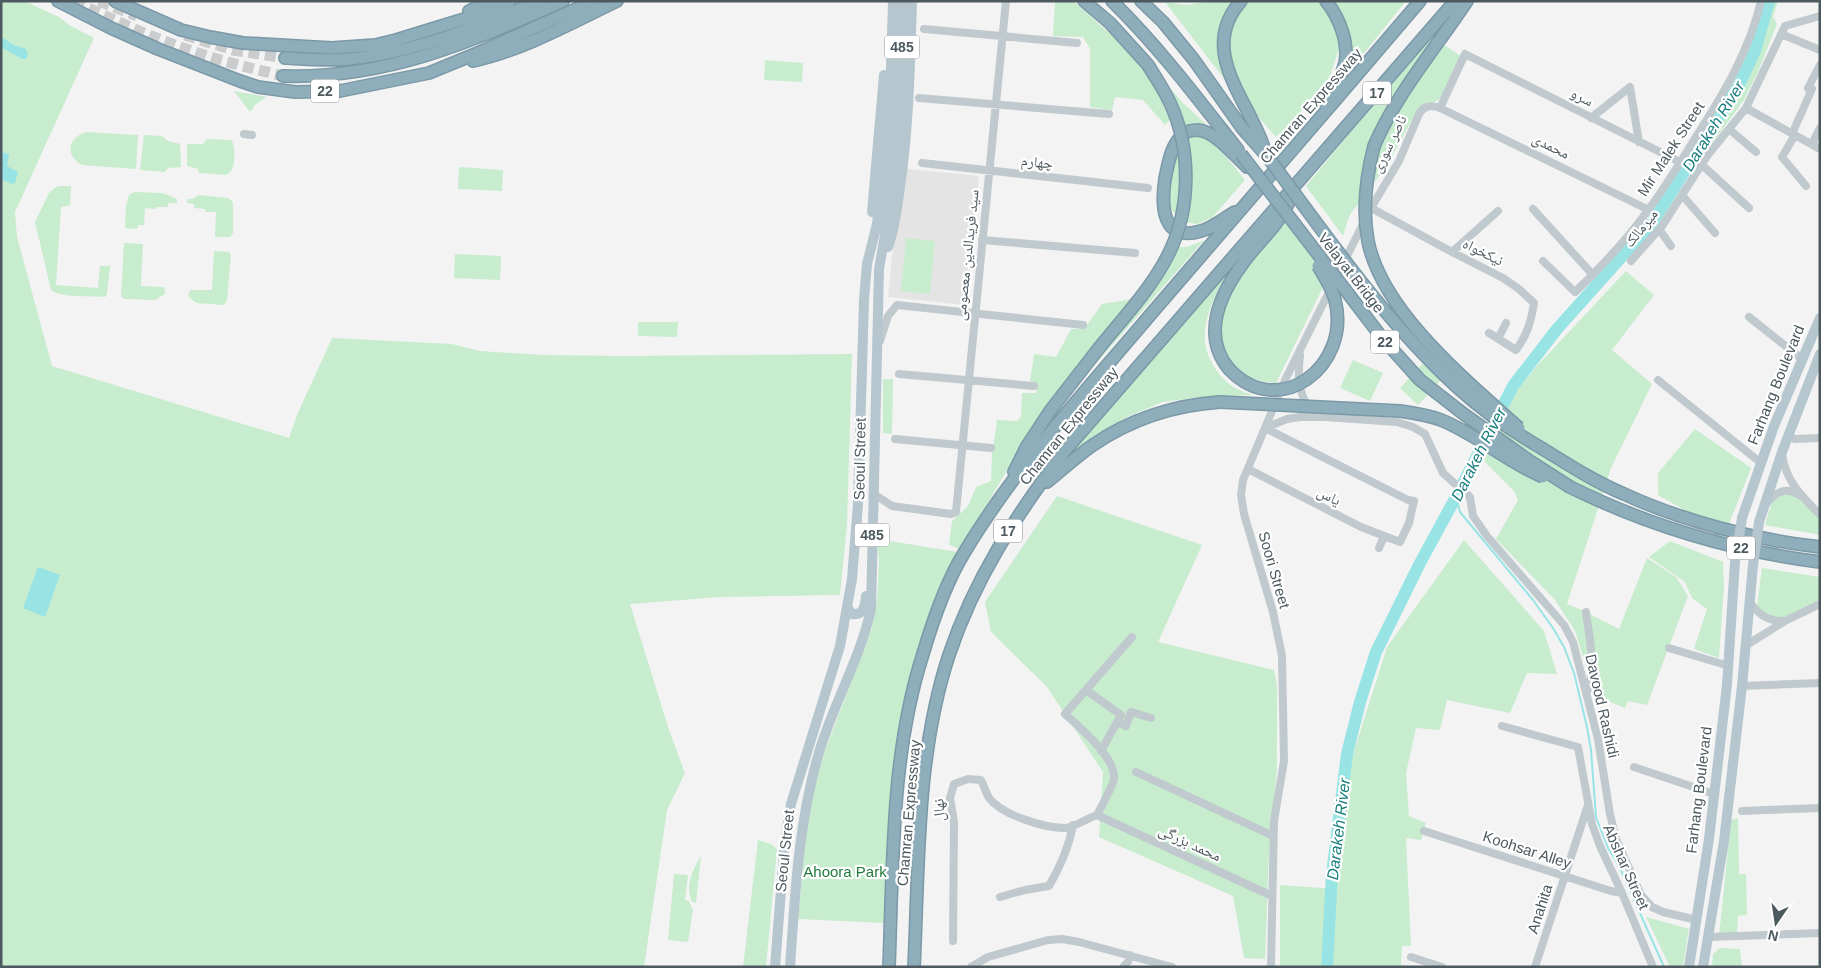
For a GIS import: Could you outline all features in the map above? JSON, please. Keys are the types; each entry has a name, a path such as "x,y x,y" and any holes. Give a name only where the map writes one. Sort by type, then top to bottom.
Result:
{"highway":[{"name":"22","path":"58,1 158,49 240,81 258,87 282,91 340,91 429,73 449,66 594,1"},
{"path":"115,1 181,30 210,37 253,43 348,48 396,40 487,12 510,1"},
{"path":"443,26 490,1"},
{"name":"22","path":"285,58 350,59 406,49 477,26 540,1"},
{"name":"22","path":"283,76 335,75 404,63 460,45 563,1"},
{"path":"449,66 487,58 514,48 617,1"},
{"path":"1008,488 1017,464 1027,446 1065,389 1154,278 1169,254 1183,208 1186,173 1184,154 1171,105 1148,65 1110,23 1084,1"},
{"name":"Velayat Bridge","path":"1112,1 1137,25 1171,64 1383,339 1420,380 1487,431 1570,487"},
{"name":"22","path":"1142,1 1163,22 1194,60 1242,128 1266,156"},
{"path":"1241,1 1232,12 1225,32 1224,54 1233,86 1260,134 1266,156"},
{"path":"1320,120 1341,74 1345,58 1343,34 1337,18 1326,1"},
{"name":"Chamran Expressway","path":"889,967 897,799 905,730 925,647 951,579 963,554 1008,488 1088,387 1320,120 1420,1"},
{"name":"Chamran Expressway","path":"914,967 920,827 924,784 939,689 948,656 965,611 993,556 1032,494 1064,452 1455,1"},
{"path":"1467,1 1407,88 1374,146 1366,186 1365,221 1368,242 1385,284 1397,303 1449,365 1543,449"},
{"path":"1247,204 1202,231 1180,231 1172,227 1166,220 1163,206 1171,154 1184,133 1198,130 1203,131 1218,140 1257,176"},
{"name":"Velayat Bridge","path":"1266,156 1370,292 1409,338 1456,387 1476,404 1516,433 1543,449"},
{"path":"1296,227 1333,292 1336,301 1334,346 1330,356 1316,373 1300,384 1283,389 1264,388 1244,382 1229,369 1221,356 1214,324 1218,309 1243,263 1281,218 1298,184"},
{"path":"1032,494 1094,444 1133,423 1174,408 1220,402 1400,411 1422,414 1450,424 1526,470 1570,487"},
{"name":"22","path":"1543,449 1625,495 1670,511 1728,529 1820,547"},
{"name":"22","path":"1570,487 1627,514 1665,527 1715,542 1774,555 1820,562"}],"main road":[{"path":"867,264 884,92 887,1"},
{"name":"Seoul Street","path":"790,967 800,840 808,792 818,753 869,622 872,600 879,269 894,177 896,92 893,1"},
{"name":"Seoul Street","path":"775,967 785,838 791,804 836,661 852,579 858,512 864,300 867,264 878,224 889,132 896,92 904,1"},
{"path":"879,269 893,233 904,161 909,96 912,1"},
{"name":"Farhang Boulevard","path":"1689,967 1714,794 1729,666 1735,562 1742,518 1774,426 1820,318"},
{"name":"Farhang Boulevard","path":"1703,967 1724,841 1759,522 1776,468 1820,354"},
{"path":"847,607 849,612 854,615 864,609 866,581 873,563"},
{"path":"1697,920 1709,937"}],"street":[{"name":"سید فریدالدین معصومی","path":"874,494 892,506 951,514 956,512 1006,1"},
{"name":"Mir Malek Street","path":"1542,261 1575,292 1593,275 1649,210 1711,113 1741,60 1755,24 1761,1"},
{"path":"1820,16 1785,26 1782,34 1820,50"},
{"path":"924,29 1077,43"},
{"name":"میرمالک","path":"1631,262 1659,229 1702,165 1746,108 1782,34"},
{"name":"سرو","path":"1440,108 1465,54 1680,162"},
{"path":"1806,186 1782,157 1812,90 1808,88 1820,65"},
{"path":"1592,118 1630,87 1639,142"},
{"path":"919,98 1109,114"},
{"name":"ناصر سوری","path":"1371,208 1399,161 1421,110 1429,106 1440,108"},
{"name":"محمدی","path":"1440,108 1649,210"},
{"path":"1746,108 1820,149"},
{"path":"1812,144 1820,128"},
{"path":"1729,129 1756,152"},
{"path":"244,134 252,135"},
{"name":"چهارم","path":"922,163 1148,188"},
{"path":"1702,165 1749,208"},
{"path":"1682,195 1715,233"},
{"name":"نیکخواه","path":"1371,208 1503,278 1534,303 1531,323 1525,337 1516,350 1498,339"},
{"name":"Soori Street","path":"1271,967 1273,836 1284,761 1282,656 1273,612 1244,514 1242,488 1280,391 1371,208"},
{"path":"1533,209 1593,275"},
{"path":"1452,252 1498,210"},
{"path":"1659,229 1671,246"},
{"path":"982,240 1135,253"},
{"path":"878,347 888,316 897,305 1083,325"},
{"path":"1749,317 1802,359"},
{"path":"1489,333 1498,339 1506,323"},
{"path":"1298,380 1300,352"},
{"path":"899,374 1034,386"},
{"path":"1286,378 1293,374 1298,380 1306,403 1313,411 1325,417"},
{"path":"1658,380 1761,463"},
{"path":"1280,391 1285,399 1298,407 1325,417"},
{"path":"1265,428 1288,419 1325,417"},
{"name":"Davood Rashidi","path":"1325,417 1390,420 1413,427 1427,438 1443,472 1470,497 1473,516 1487,536 1564,625 1573,642 1598,739 1616,839 1642,895 1652,907 1658,910 1697,920"},
{"name":"یاس","path":"1248,469 1360,527 1400,542 1409,523 1414,501 1408,500 1265,428"},
{"path":"1795,439 1820,438"},
{"path":"895,439 991,448"},
{"path":"1782,452 1784,469 1789,479 1820,515"},
{"path":"1764,506 1772,497 1784,490 1795,492 1807,501"},
{"path":"1379,548 1384,536"},
{"path":"1749,600 1756,611 1764,618 1774,621 1785,621"},
{"path":"1745,646 1785,621 1820,604"},
{"path":"1586,612 1591,652 1590,685 1587,692"},
{"path":"1097,814 1114,779 1110,764 1094,742 1065,714 1132,637"},
{"path":"1669,648 1729,666"},
{"path":"1742,686 1820,683"},
{"path":"1086,690 1120,718 1126,726 1131,712 1151,718"},
{"path":"1101,750 1120,718"},
{"name":"Abshar Street","path":"1502,726 1578,747 1592,824 1653,967"},
{"path":"1634,767 1714,794"},
{"path":"1136,772 1273,836"},
{"name":"نهال","path":"953,940 954,822 950,798 954,784 968,779 981,780 990,798 1000,808 1022,819 1066,828 1097,814"},
{"name":"Anahita","path":"1535,967 1589,803"},
{"path":"1742,811 1820,808"},
{"name":"محمد بزرگی","path":"1097,814 1272,896"},
{"path":"1000,897 1049,886 1070,842 1073,824"},
{"name":"Koohsar Alley","path":"1424,831 1565,877 1611,891 1622,892"},
{"path":"1709,937 1820,933"},
{"path":"971,967 988,958 1048,940 1062,939 1172,967"},
{"path":"1123,967 1128,962 1130,955"},
{"path":"1411,957 1442,967"}],"shaded area":[{"path":"901,168 979,176 965,305 888,297"}],"green space":[{"path":"1,1 24,1 59,17 69,25 94,38 15,212 17,237 52,366 289,438 297,415 332,338 452,344 480,351 542,355 852,354 847,525 840,595 720,597 630,604 669,730 685,773 667,810 644,967 1,967"},
{"path":"1055,1 1073,1 1125,47 1151,80 1170,119 1165,125 1143,100 1115,97 1112,110 1090,107 1090,49 1083,37 1053,36"},
{"path":"1209,1 1238,1 1220,48 1225,80 1165,2 1188,5"},
{"path":"1246,1 1319,1 1331,14 1339,33 1340,45 1330,76 1287,128 1276,137 1256,114 1235,84 1227,51 1229,29"},
{"path":"1332,1 1406,1 1352,68 1351,45"},
{"path":"1773,1 1778,1 1773,17 1777,24 1758,72 1744,100 1713,142 1710,140 1753,69"},
{"path":"1442,24 1444,30 1365,163 1361,178 1360,203 1351,214 1343,236 1306,186"},
{"path":"1443,44 1462,57 1443,97 1434,102 1426,103 1417,111 1386,167 1370,188 1379,144 1404,100"},
{"path":"765,60 803,63 802,82 764,80"},
{"path":"1156,72 1184,104 1206,124 1184,130"},
{"path":"234,91 267,97 256,104 250,112"},
{"path":"86,132 138,135 136,169 82,165 76,161 72,156 70,147 75,138"},
{"path":"144,135 162,136 168,141 180,144 181,167 168,168 165,172 140,170"},
{"path":"1193,135 1204,135 1213,140 1245,180 1212,218 1197,224 1183,222 1168,206 1168,190 1176,150"},
{"path":"207,139 232,140 234,165 230,173 226,175 199,173 198,169 187,166 187,144 203,144"},
{"path":"459,167 503,170 502,191 458,189"},
{"path":"60,186 71,186 70,205 61,207 56,285 98,288 100,266 110,266 105,297 61,294 51,290 35,222 49,193"},
{"path":"134,192 163,193 177,199 177,203 169,203 167,207 157,207 156,209 145,208 144,225 138,225 137,229 125,228 126,206 129,195"},
{"path":"198,195 228,198 233,202 233,233 230,237 215,237 216,212 206,212 205,209 194,208 194,204 187,203 187,199 193,199"},
{"path":"1283,218 1307,246 1328,277 1276,383 1261,381 1244,375 1225,351 1218,328 1224,296"},
{"path":"906,238 935,241 930,294 901,291"},
{"path":"1205,240 1056,409 1168,269 1179,247 1187,247"},
{"path":"124,243 143,244 141,286 164,287 165,294 155,300 124,299 121,296"},
{"path":"214,251 229,252 231,255 227,300 224,305 196,303 188,296 190,290 212,290"},
{"path":"455,254 501,256 500,280 454,278"},
{"path":"1231,271 1219,287 1210,310 1205,331 1206,347 1212,363 1222,377 1235,388 1253,395 1200,397 1163,402 1129,416 1071,453 1214,288"},
{"path":"1626,271 1654,295 1612,350 1652,384 1611,468 1567,604 1619,629 1647,558 1676,577 1688,596 1647,705 1628,701 1625,708 1595,696 1575,631 1555,600 1496,539 1518,500 1514,491 1484,461 1511,398 1536,367"},
{"path":"1133,299 1029,434 960,549 949,545 952,521 968,506 976,487 991,481 992,455 997,420 1017,421 1021,417 1022,393 1036,393 1038,384 1030,381 1034,354 1056,357 1071,329 1084,329 1102,304"},
{"path":"638,322 678,322 677,337 638,336"},
{"path":"1353,360 1383,373 1370,401 1340,388"},
{"path":"1425,361 1443,378 1418,405 1400,388"},
{"path":"883,379 893,379 892,434 883,433"},
{"path":"1695,429 1751,468 1729,524 1688,512 1658,495 1658,473"},
{"path":"1786,493 1799,497 1820,519 1820,535 1765,525 1772,501"},
{"path":"1057,496 1202,545 1158,642 1274,670 1277,685 1277,769 1269,852 1265,959 1244,958 1233,896 1099,837 1103,772 1047,687 991,632 985,602"},
{"name":"Ahoora Park","path":"877,539 958,552 928,622 906,695 885,923 798,919 807,820 815,784 826,748 872,628 877,600 879,563"},
{"path":"1464,540 1544,631 1557,674 1527,673 1510,713 1447,700 1440,730 1416,728 1406,773 1409,816 1426,823 1421,840 1406,838 1411,946 1402,946 1401,965 1407,967 1280,967 1280,885 1336,889 1349,767 1387,647"},
{"path":"1670,541 1723,562 1724,586 1719,658 1694,649 1707,609 1692,598 1685,582 1649,557"},
{"path":"1762,568 1820,577 1820,601 1787,619 1772,618 1757,607"},
{"path":"1738,818 1739,874 1746,874 1747,915 1738,916 1737,934 1719,936 1731,820"},
{"path":"758,840 771,844 777,849 766,967 743,967"},
{"path":"701,856 696,903 692,902 689,884 692,872"},
{"path":"674,874 688,875 685,900 689,901 693,910 688,942 668,940"},
{"path":"1646,917 1689,929 1683,967 1670,967"},
{"path":"1720,948 1740,949 1742,967 1712,967 1713,954"}],"water":[{"path":"1,37 14,45 26,49 28,54 26,59 22,59 1,47"},
{"path":"1,152 9,154 7,166 18,172 15,183 12,184 1,179"},
{"path":"38,567 60,575 45,617 23,608"}],"waterway":[{"name":"Darakeh River","path":"1327,967 1332,874 1347,754 1360,702 1376,652 1420,563 1513,386 1557,329 1652,223 1739,85 1755,51 1769,1"},
{"path":"1456,497 1460,512 1533,600 1564,647 1574,673 1587,727 1591,750 1596,817 1608,848 1619,866 1664,967"}],"tunnel":[{"path":"74,1 168,43 221,60 283,76"},
{"path":"99,1 137,16"},
{"path":"185,35 233,50 285,58"}]}
